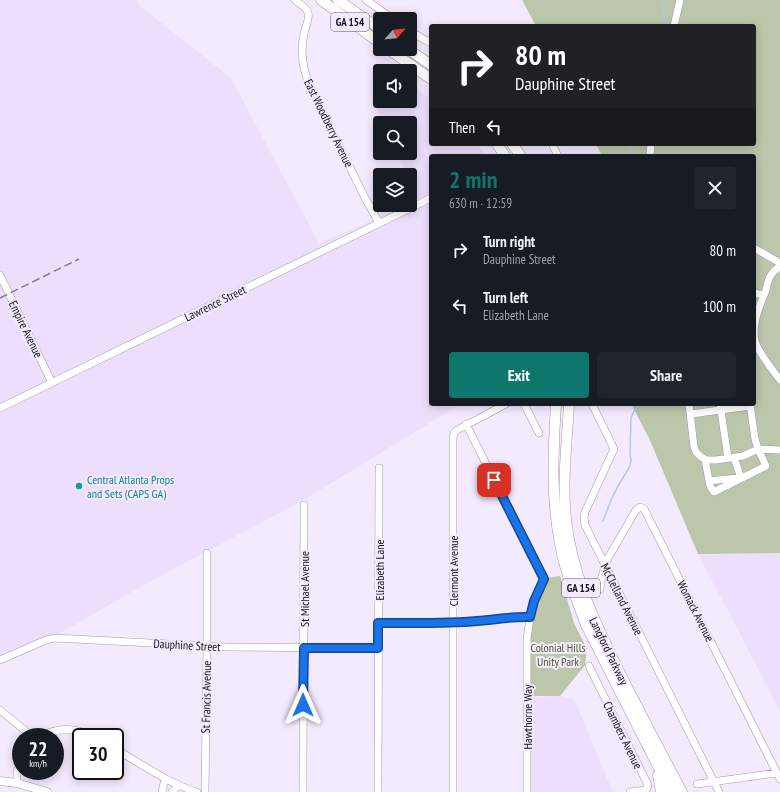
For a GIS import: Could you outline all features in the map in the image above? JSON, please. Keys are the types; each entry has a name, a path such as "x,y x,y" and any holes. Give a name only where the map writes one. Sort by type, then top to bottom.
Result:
{"highway":[{"name":"GA 154","path":"321,0 373,38"},
{"name":"GA 154","path":"338,0 373,24"},
{"path":"417,55 429,64"},
{"path":"398,56 429,78"},
{"name":"Langford Parkway","path":"556,406 553,488 557,528 565,566 575,597 586,625 658,756 682,792"},
{"name":"Langford Parkway","path":"569,406 564,474 566,520 572,554 592,616 637,708 658,756 671,792"},
{"name":"GA 154","path":"658,756 661,792"},
{"path":"658,756 687,792"}],"main road":[{"path":"0,781 46,792"}],"street":[{"name":"East Woodberry Avenue","path":"295,0 308,11 309,17 302,50 306,76 363,194 379,223"},
{"path":"366,0 383,12"},
{"path":"674,24 680,0"},
{"path":"417,35 429,42"},
{"name":"Lawrence Street","path":"0,408 429,199"},
{"path":"756,249 780,263"},
{"path":"756,317 770,276 780,267"},
{"name":"Empire Avenue","path":"0,275 52,382"},
{"path":"756,293 764,294"},
{"path":"756,342 766,361 780,380"},
{"name":"Clermont Avenue","path":"452,792 453,438 454,433 466,424 502,406"},
{"path":"525,406 539,433"},
{"name":"McClelland Avenue","path":"593,406 614,449 585,512 585,525 719,792"},
{"path":"689,406 696,452 705,459 716,460 743,456 758,449 780,450"},
{"path":"691,414 721,407 736,406"},
{"path":"705,459 710,486 714,492 766,466 755,439 750,406"},
{"path":"721,407 731,458 742,478"},
{"name":"Hawthorne Way","path":"466,424 544,579 534,601 527,639 527,792"},
{"name":"Elizabeth Lane","path":"378,792 379,468"},
{"path":"709,481 742,478"},
{"name":"St Michael Avenue","path":"303,792 304,505"},
{"name":"Womack Avenue","path":"605,566 608,558 636,510 642,508 779,776"},
{"name":"St Francis Avenue","path":"205,792 207,553"},
{"path":"600,590 605,566"},
{"path":"378,623 453,622 530,617"},
{"name":"Dauphine Street","path":"0,660 46,640 55,638 207,646 378,648"},
{"name":"Chambers Avenue","path":"588,666 648,785 645,790 630,792"},
{"path":"0,710 22,728"},
{"path":"124,754 165,779 197,792"},
{"path":"697,784 779,776"},
{"path":"162,792 165,779"},
{"path":"172,792 179,785"}],"shaded area":[{"path":"0,0 137,0 140,6 231,78 319,243 393,212 417,212 417,202 419,201 417,197 417,168 404,168 400,160 417,160 417,116 381,116 377,108 417,108 417,90 429,98 429,146 478,146 484,154 429,154 429,406 458,406 302,501 151,581 48,640 0,660"},
{"path":"780,553 780,711 698,554"},
{"path":"560,696 574,699 613,792 530,792 525,697"}],"green space":[{"path":"522,0 780,0 780,553 698,554 649,438 632,406 756,406 756,154 601,154 597,146 756,146 756,24 535,24"},
{"name":"Colonial Hills Unity Park","path":"560,576 574,623 587,649 585,665 560,696 531,696 531,636 534,611 546,578"}],"waterway":[{"path":"662,0 665,24"},
{"path":"630,146 631,154"},
{"path":"603,521 611,500 629,468 631,461 631,418 638,406"}],"railway":[{"path":"0,298 79,259"}],"place":[{"name":"Central Atlanta Props and Sets (CAPS GA)","path":"79,486"}],"route":[{"path":"303,705 304,648 378,648 378,623 453,622 530,617 534,601 544,579 494,480"}]}
